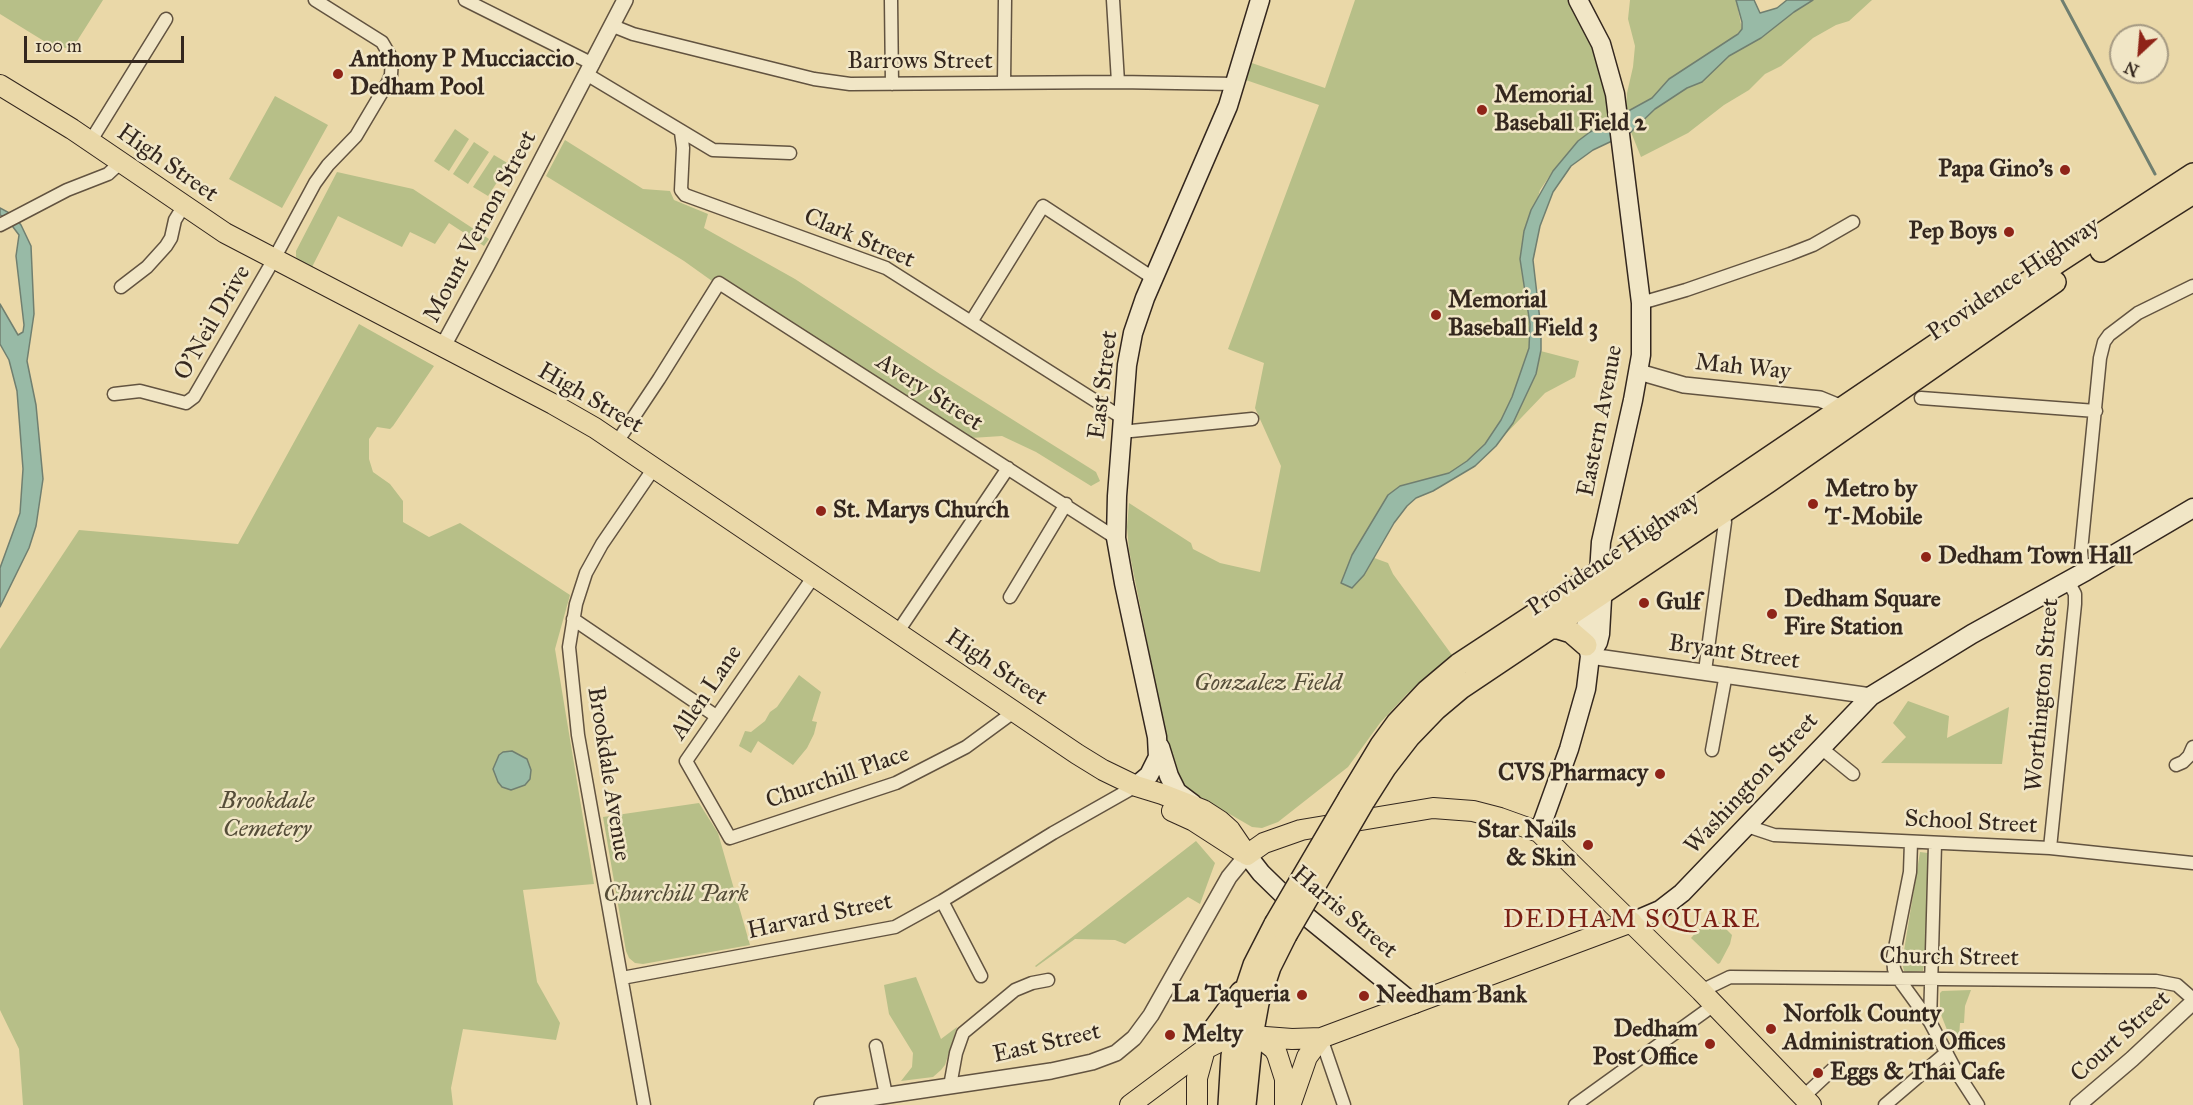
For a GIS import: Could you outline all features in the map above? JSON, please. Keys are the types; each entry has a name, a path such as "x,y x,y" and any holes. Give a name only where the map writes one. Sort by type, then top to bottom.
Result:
{"highway":[{"name":"Providence Highway","path":"1245,1105 1243,1037 1263,985 1280,930 1357,799 1385,739 1427,692 1485,646 1599,573 2058,262 2193,174"},
{"name":"Providence Highway","path":"1357,799 1436,709 1476,677 1774,478 2052,284 2193,193"},
{"path":"1551,628 1571,632 1588,650"},
{"name":"Providence Highway","path":"1229,1105 1243,1037 1248,982 1261,949 1280,930"},
{"path":"1205,1049 1214,1029 1248,982"}],"main road":[{"name":"East Street","path":"1136,786 1149,775 1158,757 1157,737 1116,538 1121,424 1130,348 1138,317 1153,278 1220,126 1260,0"},
{"name":"Eastern Avenue","path":"1539,832 1576,727 1586,689 1588,650 1585,634 1597,598 1593,584 1599,573 1601,542 1641,355 1641,303 1618,112 1606,58 1578,0"},
{"name":"High Street","path":"0,86 90,142 219,230 553,404 617,442 1090,763 1136,786 1203,810 1230,830 1247,855"},
{"name":"Washington Street","path":"1243,1037 1321,1038 1660,910 1682,894 1871,696 1972,634 2193,508"},
{"path":"1157,737 1169,776 1177,792 1203,810"},
{"name":"High Street","path":"1136,786 1150,798 1194,821 1226,844 1247,855"},
{"path":"1247,855 1264,843 1301,830 1433,808 1473,811 1539,832 1708,998 1807,1101"},
{"name":"Harris Street","path":"1247,855 1261,873 1301,912 1414,1004"},
{"path":"1130,1105 1205,1049 1218,1042 1243,1037 1265,1041 1277,1054 1285,1080 1285,1105"},
{"path":"1291,1105 1305,1060 1321,1038"},
{"path":"1197,1105 1197,1078 1205,1049"}],"street":[{"path":"274,259 321,173 356,136 388,82 392,67 392,59 382,42 315,0"},
{"path":"465,0 590,70 681,132 713,150 790,153"},
{"name":"Mount Vernon Street","path":"442,348 537,172 625,0"},
{"path":"891,0 892,84"},
{"path":"1004,83 1005,0"},
{"path":"1113,0 1118,82"},
{"path":"90,142 166,19"},
{"name":"Barrows Street","path":"613,26 633,34 825,82 850,84 1118,82 1235,84"},
{"name":"Clark Street","path":"681,132 683,148 681,190 685,195 886,268 971,322 1121,424"},
{"path":"3,223 67,190 108,174 120,163"},
{"path":"971,322 1043,206 1153,278"},
{"path":"121,287 147,267 166,246 175,220 183,207"},
{"path":"1641,303 1790,254 1813,245 1854,222"},
{"name":"O'Neil Drive","path":"114,394 140,391 180,402 190,401 274,259"},
{"name":"Avery Street","path":"617,442 719,283 1116,538"},
{"path":"2086,571 2081,550 2100,358 2104,342 2109,335 2138,313 2193,285"},
{"name":"Mah Way","path":"1639,372 1684,385 1820,399 1842,408"},
{"path":"1921,398 2096,411"},
{"path":"1121,424 1252,419"},
{"name":"Brookdale Avenue","path":"644,1105 578,735 569,647 580,589 594,557 654,468"},
{"path":"897,633 1008,468"},
{"path":"1010,597 1066,504"},
{"path":"1705,671 1725,522"},
{"name":"Allen Lane","path":"730,838 686,762 814,576"},
{"name":"Worthington Street","path":"2050,848 2075,604 2074,594 2068,581"},
{"path":"573,619 716,716"},
{"name":"Bryant Street","path":"1588,650 1705,671 1871,696"},
{"path":"1712,750 1726,674"},
{"name":"Churchill Place","path":"730,838 865,795 915,775 966,747 1015,711"},
{"path":"2176,765 2189,756 2193,747"},
{"path":"1821,748 1853,774"},
{"name":"Harvard Street","path":"622,978 884,930 906,922 1136,786"},
{"name":"School Street","path":"1747,826 1774,835 2050,848 2193,862"},
{"path":"1911,842 1910,872 1893,958 1894,969 1930,1022 1978,1105"},
{"path":"1930,1022 1935,844"},
{"name":"East Street","path":"822,1105 1011,1078 1105,1058 1125,1046 1152,1015 1229,877 1247,855"},
{"path":"942,901 981,976"},
{"name":"Church Street","path":"1575,1105 1731,977 2164,981 2177,985 2193,1001"},
{"path":"950,1086 959,1042 970,1026 1015,990 1048,980"},
{"name":"Court Street","path":"2078,1105 2132,1059 2193,1001"},
{"path":"1321,1038 1344,1105"},
{"path":"876,1046 886,1095"},
{"path":"1885,1105 1946,1053"},
{"path":"1807,1101 1833,1069"}],"green space":[{"path":"0,0 103,0 72,49 52,46 0,14"},
{"name":"Gonzalez Field","path":"1355,0 1578,0 1619,117 1605,122 1578,141 1553,171 1540,190 1520,260 1530,324 1529,348 1579,361 1575,377 1545,393 1475,466 1433,491 1382,510 1358,552 1388,563 1393,574 1452,655 1407,694 1380,723 1348,767 1278,822 1262,828 1252,827 1195,794 1177,779 1168,747 1129,550 1127,527 1129,503 1191,543 1193,549 1220,563 1260,572 1281,466 1255,408 1264,363 1228,349 1319,105 1237,77 1243,60 1325,88"},
{"path":"1630,0 1736,0 1742,29 1729,41 1669,79 1652,98 1626,113 1635,46 1628,19"},
{"path":"1813,0 1872,0 1849,21 1836,25 1813,38 1781,66 1765,74 1749,90 1724,105 1688,133 1641,157 1631,132 1655,109 1687,88 1702,82 1729,56 1761,38"},
{"path":"275,96 328,125 282,208 229,179"},
{"path":"455,129 469,139 449,171 434,161"},
{"path":"565,140 643,189 670,191 674,200 708,214 704,228 795,279 1096,472 1100,481 1091,486 1036,452 1002,436 971,438 718,279 712,281 684,261 546,176"},
{"path":"474,142 489,152 468,184 453,174"},
{"path":"494,155 509,164 488,196 473,187"},
{"path":"337,172 413,189 489,239 484,246 449,223 435,244 410,232 402,247 338,216 312,267 298,260 296,251"},
{"name":"Brookdale Cemetery","path":"359,324 434,366 393,426 390,429 377,427 369,439 369,459 373,472 390,484 403,501 403,522 429,537 460,523 570,595 555,649 594,884 523,890 537,982 560,1023 556,1040 463,1029 451,1088 453,1105 23,1105 19,1049 0,1010 0,649 79,530 238,544"},
{"path":"799,675 821,692 812,721 817,722 814,734 807,748 793,765 758,741 751,753 739,746 745,731 751,732 765,721"},
{"path":"1908,701 1949,716 1947,738 2009,707 2002,764 1881,763 1906,737 1893,723"},
{"name":"Churchill Park","path":"699,803 718,833 750,945 643,964 635,963 626,951 603,817"},
{"path":"1196,841 1215,863 1200,904 1188,897 1125,944 1115,940 1075,939 1035,966"},
{"path":"1920,852 1928,853 1926,954 1923,971 1908,972 1904,971 1902,963"},
{"path":"1712,915 1732,935 1730,944 1718,964 1691,938"},
{"path":"916,977 941,1039 957,1027 945,1065 941,1070 933,1077 901,1081 912,1067 913,1053 889,1014 884,985"},
{"path":"1971,990 1965,1006 1964,1023 1960,1023 1959,1037 1951,1040 1940,1012 1940,993"}],"shaded area":[{"path":"1736,0 1754,0 1760,13 1777,8 1787,0 1813,0 1761,38 1729,56 1702,82 1687,88 1655,109 1631,132 1593,150 1571,166 1553,192 1540,226 1533,260 1541,329 1541,350 1536,374 1513,423 1496,446 1475,466 1433,491 1416,498 1407,506 1394,523 1364,575 1352,588 1341,583 1352,555 1388,495 1400,486 1449,473 1467,461 1485,444 1501,420 1512,397 1529,348 1530,324 1520,259 1524,231 1531,210 1553,171 1578,141 1590,132 1652,98 1669,79 1738,34 1742,29 1742,22"},
{"path":"0,208 13,215 21,225 31,246 34,314 27,361 36,405 43,479 36,526 29,548 0,607 0,568 20,513 23,469 17,391 9,360 0,344 0,304 18,335 23,332 24,325 16,256 19,235 7,219 0,215"},
{"path":"512,751 527,759 531,770 530,779 525,785 511,790 502,787 493,769 499,755"}],"waterway":[{"path":"2062,0 2155,174"}],"place":[{"name":"Anthony P Mucciaccio Dedham Pool","path":"338,74"},
{"name":"Memorial Baseball Field 2","path":"1482,110"},
{"name":"Papa Gino's","path":"2065,170"},
{"name":"Pep Boys","path":"2009,232"},
{"name":"Memorial Baseball Field 3","path":"1436,315"},
{"name":"Metro by T-Mobile","path":"1813,504"},
{"name":"St. Marys Church","path":"821,511"},
{"name":"Dedham Town Hall","path":"1926,557"},
{"name":"Gulf","path":"1644,603"},
{"name":"Dedham Square Fire Station","path":"1772,614"},
{"name":"CVS Pharmacy","path":"1660,774"},
{"name":"Star Nails & Skin","path":"1588,845"},
{"name":"La Taqueria","path":"1302,995"},
{"name":"Needham Bank","path":"1364,996"},
{"name":"Norfolk County Administration Offices","path":"1771,1029"},
{"name":"Melty","path":"1170,1035"},
{"name":"Dedham Post Office","path":"1710,1044"},
{"name":"Eggs & Thai Cafe","path":"1818,1073"}],"district":[{"name":"DEDHAM SQUARE","path":"1632,921"}]}
